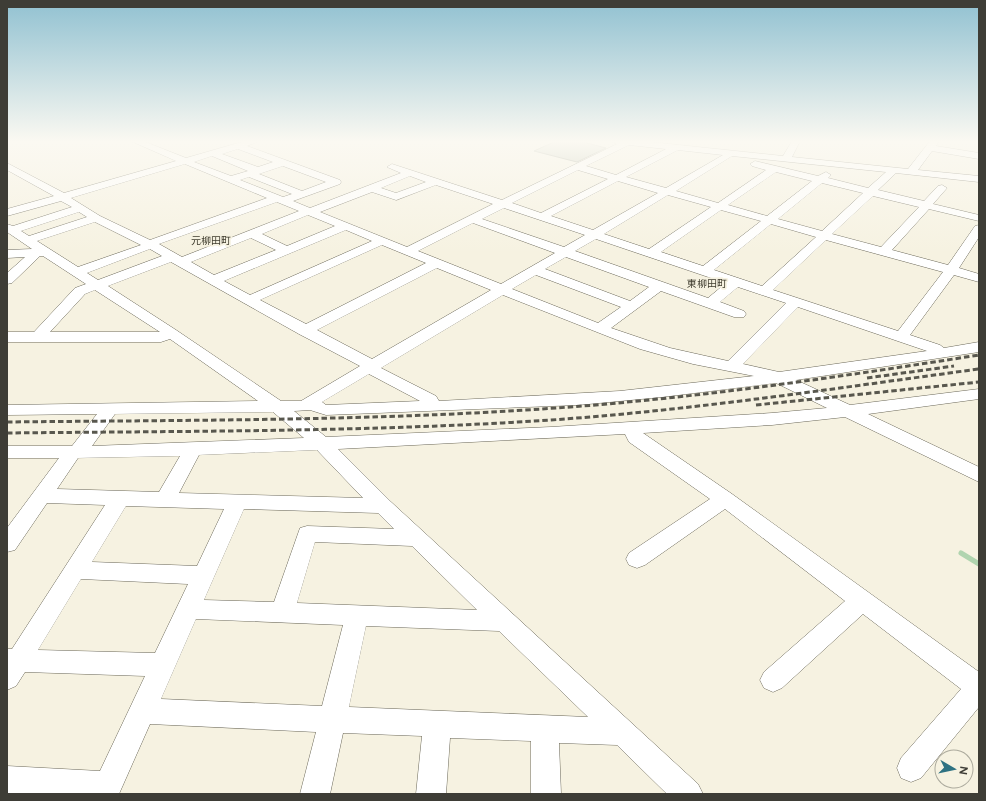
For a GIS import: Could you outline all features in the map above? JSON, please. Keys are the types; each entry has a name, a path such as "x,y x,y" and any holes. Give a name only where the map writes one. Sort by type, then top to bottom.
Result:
{"street":[{"path":"29,178 96,218 150,244 176,260 430,400 433,406"},
{"path":"7,213 125,178"},
{"path":"226,178 648,347 693,360 762,372 777,377 979,475"},
{"path":"230,180 235,178"},
{"path":"268,178 301,194"},
{"path":"76,272 150,244 336,182 327,178"},
{"path":"39,336 80,291 252,234 396,178"},
{"path":"424,178 935,348 940,353"},
{"path":"408,251 553,178"},
{"path":"541,217 617,178"},
{"path":"619,178 979,278"},
{"path":"7,410 304,406 689,178"},
{"path":"650,254 760,178"},
{"path":"813,178 979,218"},
{"path":"763,292 839,219 872,192 886,178"},
{"path":"704,272 820,180"},
{"path":"372,188 396,197 434,182"},
{"path":"883,252 942,188"},
{"path":"15,234 81,208"},
{"path":"15,234 96,218"},
{"path":"472,219 739,314"},
{"path":"214,280 346,226"},
{"path":"901,337 951,270 979,228"},
{"path":"15,234 41,252 97,285 171,333 278,406 320,442 383,506 688,794"},
{"path":"252,234 286,250"},
{"path":"249,300 382,241"},
{"path":"7,254 41,252"},
{"path":"7,280 41,252"},
{"path":"304,331 437,263"},
{"path":"535,270 631,306"},
{"path":"710,304 735,282"},
{"path":"600,329 659,286"},
{"path":"731,367 795,302"},
{"path":"7,337 162,337 171,333"},
{"path":"312,402 318,408 326,410 433,406 661,392 777,377 979,347"},
{"path":"7,452 193,449 320,442 474,438 772,419 849,411 979,394"},
{"path":"7,544 75,452 110,409"},
{"path":"632,427 635,438 725,499 979,687 910,768"},
{"path":"166,500 193,449"},
{"path":"43,496 383,506"},
{"path":"11,666 120,498"},
{"path":"638,559 725,499"},
{"path":"7,780 106,790 236,502"},
{"path":"282,613 307,534 417,538"},
{"path":"74,570 203,575"},
{"path":"772,680 861,601"},
{"path":"188,609 505,621"},
{"path":"315,794 357,615"},
{"path":"11,666 162,666"},
{"path":"142,711 623,732"},
{"path":"431,794 438,724"},
{"path":"545,729 546,794"}],"waterway":[{"path":"961,553 979,564"}],"railway":[{"path":"7,422 350,418 556,408 715,393 821,379 979,355"},
{"path":"867,378 954,366"},
{"path":"7,433 347,429 551,420 605,416 712,404 979,369"},
{"path":"756,405 979,382"}],"district":[{"name":"元柳田町","path":"211,240"},
{"name":"東柳田町","path":"707,283"}]}
